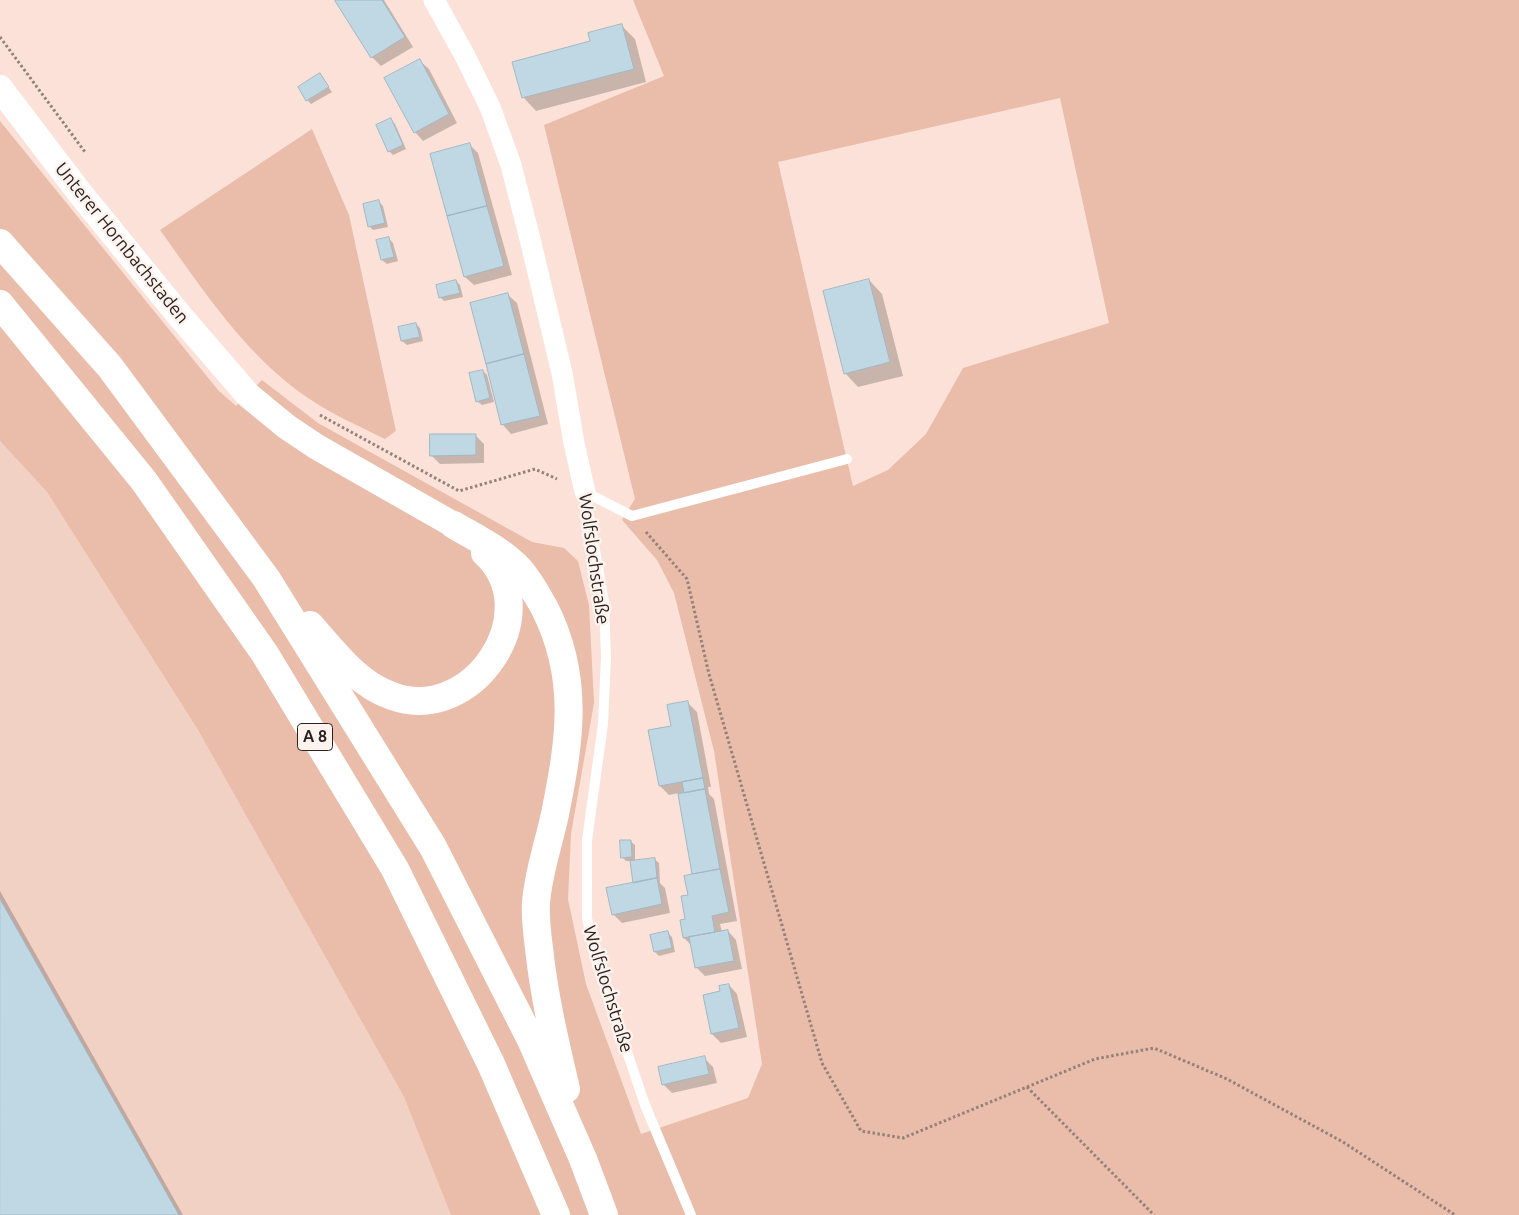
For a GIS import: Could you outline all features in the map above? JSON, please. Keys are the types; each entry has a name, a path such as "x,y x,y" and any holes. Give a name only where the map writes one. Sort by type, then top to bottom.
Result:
{"highway":[{"name":"A 8","path":"0,243 110,367 266,578 433,847 531,1040 583,1158 604,1215"},
{"name":"A 8","path":"0,304 144,481 265,654 395,869 491,1064 556,1215"},
{"path":"266,578 362,680 377,690 393,697 412,701 431,701 449,696 466,687 489,664 505,630 508,609 506,585 495,562 454,524"},
{"path":"454,524 498,550 520,570 539,598 553,626 569,685 568,734 563,772 536,902 540,962 546,1000 583,1158"}],"street":[{"name":"Wolfslochstraße","path":"434,0 465,56 490,108 510,165 562,372 584,492"},
{"name":"Unterer Hornbachstaden","path":"0,88 79,192 179,315 248,395 287,427 317,447 454,524"}],"lane":[{"path":"584,492 632,516 847,459"},
{"name":"Wolfslochstraße","path":"584,492 604,602 606,657 603,724 587,840 587,918 596,957 645,1105 691,1215"}],"path":[{"path":"0,37 86,153"},
{"path":"316,412 459,491 535,469 584,492"},
{"path":"632,516 687,579 709,674 822,1063 861,1131 903,1138 1094,1059 1154,1048 1227,1079 1343,1142 1455,1215"},
{"path":"1027,1087 1154,1215"}],"shaded area":[{"path":"633,0 1519,0 1519,1215 451,1215 404,1097 198,730 47,492 0,441 0,121 218,390 236,406 262,380 318,423 532,542 564,548 578,561 589,605 594,703 571,834 568,899 586,984 641,1134 748,1098 762,1064 714,751 674,593 657,560 622,520 635,499 544,125 664,76","holes":["1060,98 1109,323 963,368 926,434 888,470 853,486 778,162"]},
{"path":"312,129 349,215 396,431 385,439 317,404 285,381 264,362 227,321 160,230"},
{"path":"0,441 47,492 198,730 404,1097 451,1215 0,1215"}],"building":[{"path":"382,0 405,37 371,58 335,1"},
{"path":"622,24 634,69 522,98 512,62 590,41 588,33"},
{"path":"420,59 449,114 414,133 384,78"},
{"path":"320,73 329,87 306,101 298,87"},
{"path":"391,118 403,145 388,152 376,125"},
{"path":"470,143 487,206 447,216 430,154"},
{"path":"379,200 385,223 368,227 363,204"},
{"path":"487,206 504,266 464,277 447,216"},
{"path":"389,237 394,257 381,260 376,240"},
{"path":"869,279 890,362 844,374 823,291"},
{"path":"456,280 460,293 439,298 436,285"},
{"path":"508,293 524,354 486,364 470,303"},
{"path":"416,323 420,337 401,341 398,327"},
{"path":"524,354 540,416 501,425 486,364"},
{"path":"483,370 490,398 476,402 469,373"},
{"path":"430,434 476,434 476,455 430,456"},
{"path":"688,701 703,778 659,786 648,730 671,726 667,705"},
{"path":"703,778 705,789 684,793 682,782"},
{"path":"705,789 720,869 692,874 678,794"},
{"path":"620,840 631,840 632,857 621,858"},
{"path":"655,858 657,878 633,883 630,861"},
{"path":"720,869 729,912 712,916 715,932 683,938 680,920 685,919 681,896 688,895 684,876"},
{"path":"657,878 662,904 612,915 606,888"},
{"path":"0,899 179,1215 0,1215"},
{"path":"728,930 734,961 695,968 689,937"},
{"path":"668,931 672,948 654,952 650,935"},
{"path":"729,984 739,1028 711,1034 703,995 720,991 719,986"},
{"path":"705,1056 709,1074 662,1085 658,1067"}]}
